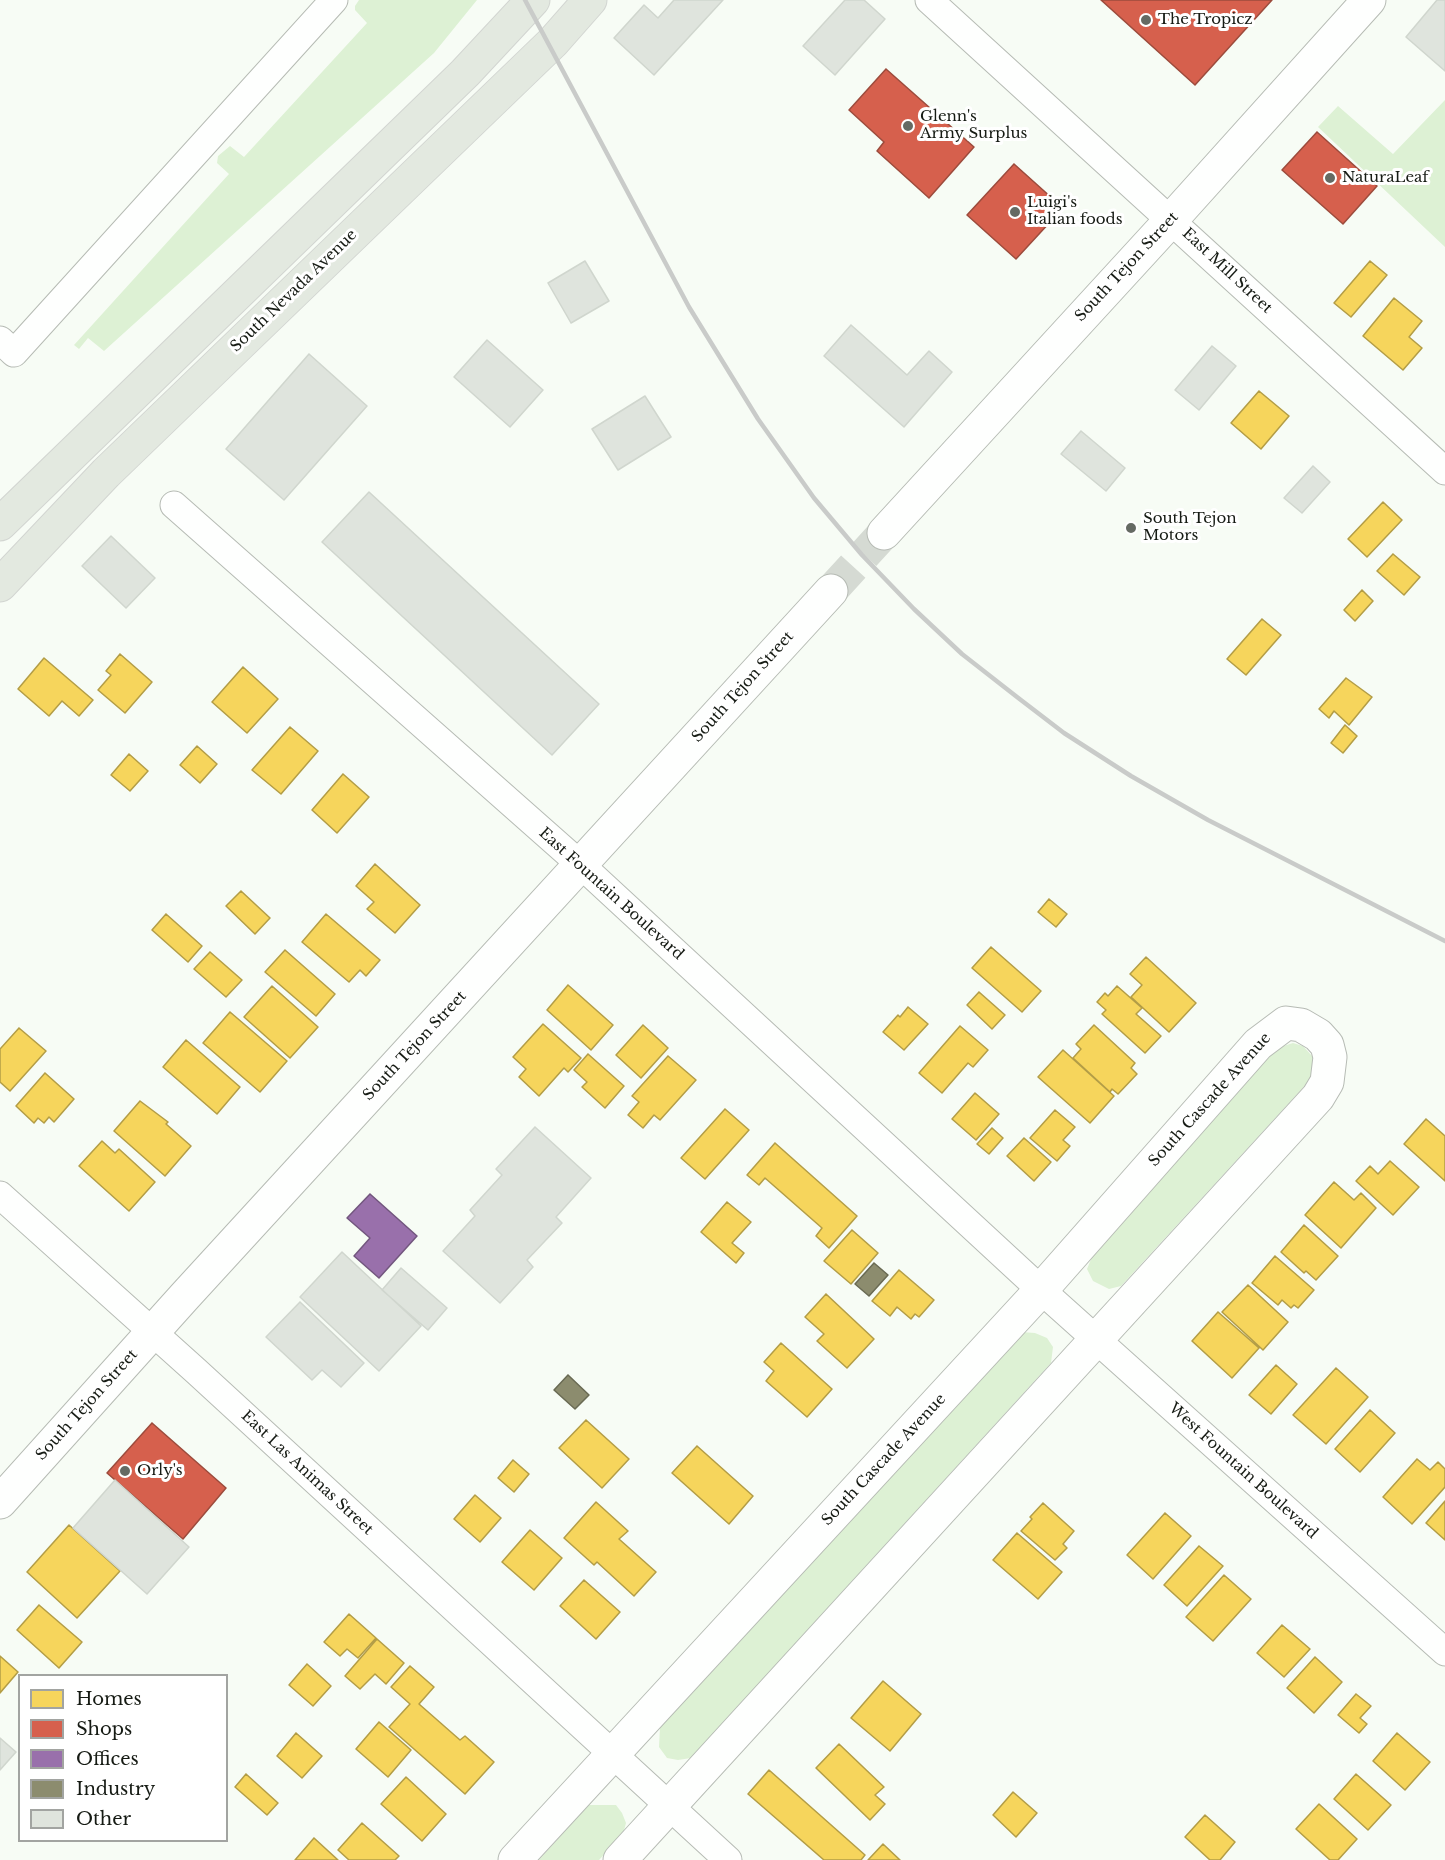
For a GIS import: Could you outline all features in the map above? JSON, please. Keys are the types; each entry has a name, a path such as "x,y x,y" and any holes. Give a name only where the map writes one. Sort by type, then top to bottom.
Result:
{"main road":[{"path":"0,524 465,73 533,0"},
{"name":"South Nevada Avenue","path":"0,585 106,473 553,42 590,0"}],"street":[{"path":"7,347 334,0"},
{"name":"East Mill Street","path":"929,0 1445,471"},
{"name":"South Tejon Street","path":"884,532 1171,220 1369,0"},
{"name":"East Fountain Boulevard","path":"174,505 580,865 1041,1290"},
{"name":"South Tejon Street","path":"0,1502 153,1331 831,591"},
{"name":"South Cascade Avenue","path":"515,1860 1041,1290 1258,1044 1286,1023 1301,1024 1318,1035 1327,1045 1330,1057 1327,1082 1318,1097 620,1860"},
{"name":"East Las Animas Street","path":"0,1195 153,1331 728,1860"},
{"name":"West Fountain Boulevard","path":"1041,1290 1445,1652"}],"green space":[{"path":"359,0 477,0 434,53 104,351 88,338 79,349 74,345 229,174 217,163 218,156 230,146 244,157 367,23 355,10"},
{"path":"1445,100 1445,247 1318,127 1338,106 1393,154"},
{"path":"1293,1043 1303,1046 1313,1057 1316,1066 1313,1077 1121,1286 1109,1289 1093,1281 1087,1269 1094,1252 1277,1048"},
{"path":"1021,1332 1035,1333 1047,1338 1053,1347 1051,1363 691,1758 678,1760 667,1758 659,1747 660,1727"},
{"path":"588,1805 616,1805 626,1823 623,1834 599,1860 539,1860"}],"building: Homes":[{"path":"1370,261 1387,275 1351,317 1334,303"},
{"path":"1394,298 1422,321 1409,337 1422,348 1403,370 1363,336"},
{"path":"1259,391 1289,416 1261,449 1231,423"},
{"path":"1383,502 1402,520 1367,557 1348,539"},
{"path":"1393,554 1420,577 1404,595 1377,571"},
{"path":"1362,590 1373,601 1355,621 1344,610"},
{"path":"1262,619 1281,635 1246,675 1227,659"},
{"path":"120,654 152,682 125,713 98,690 111,675 106,671"},
{"path":"44,658 93,700 79,716 62,701 49,716 18,689"},
{"path":"243,667 278,699 247,733 212,702"},
{"path":"1346,678 1372,697 1349,725 1334,711 1329,718 1319,709"},
{"path":"1345,725 1357,736 1343,753 1331,743"},
{"path":"290,727 318,751 281,794 252,770"},
{"path":"197,746 217,764 200,783 180,765"},
{"path":"129,754 148,771 130,791 111,775"},
{"path":"343,774 369,797 337,833 312,810"},
{"path":"375,864 420,905 395,933 367,909 374,902 356,886"},
{"path":"241,891 270,918 255,934 226,906"},
{"path":"1049,899 1067,914 1056,927 1038,912"},
{"path":"166,914 202,946 188,962 152,930"},
{"path":"326,914 380,960 366,976 360,970 349,982 302,942"},
{"path":"991,947 1041,991 1022,1012 972,968"},
{"path":"285,950 335,994 316,1016 265,972"},
{"path":"210,952 242,980 226,997 194,969"},
{"path":"1146,957 1196,1003 1169,1032 1131,997 1142,985 1130,974"},
{"path":"568,985 613,1025 591,1050 547,1010"},
{"path":"272,986 318,1027 290,1058 244,1017"},
{"path":"1117,986 1142,1008 1136,1014 1161,1036 1145,1053 1102,1014 1106,1010 1097,1002 1105,993 1108,996"},
{"path":"979,992 1005,1015 992,1029 967,1005"},
{"path":"908,1007 928,1024 904,1050 883,1032"},
{"path":"230,1012 287,1061 260,1092 203,1043"},
{"path":"543,1024 581,1058 568,1072 564,1068 539,1096 519,1077 526,1069 513,1057"},
{"path":"643,1025 668,1048 641,1078 616,1055"},
{"path":"1094,1025 1135,1063 1131,1068 1137,1074 1118,1094 1112,1089 1110,1092 1073,1058 1081,1049 1076,1044"},
{"path":"960,1026 988,1050 973,1067 968,1063 942,1093 919,1073"},
{"path":"19,1028 46,1051 10,1091 0,1082 0,1049"},
{"path":"186,1040 240,1087 217,1114 163,1067"},
{"path":"1063,1050 1114,1096 1090,1123 1038,1077"},
{"path":"588,1054 624,1086 605,1108 582,1087 587,1082 574,1070"},
{"path":"668,1056 696,1080 660,1120 654,1115 643,1128 628,1115 639,1102 632,1096"},
{"path":"45,1073 74,1099 54,1122 49,1117 44,1123 38,1118 34,1123 16,1106"},
{"path":"975,1093 999,1114 976,1140 952,1119"},
{"path":"140,1101 168,1122 166,1124 191,1146 165,1176 114,1131"},
{"path":"725,1109 749,1130 705,1179 681,1158"},
{"path":"1055,1110 1075,1127 1063,1140 1070,1146 1057,1161 1030,1138"},
{"path":"1426,1119 1445,1136 1445,1181 1404,1144"},
{"path":"992,1128 1003,1138 989,1154 977,1144"},
{"path":"1024,1138 1051,1162 1034,1181 1007,1156"},
{"path":"102,1141 115,1153 119,1149 155,1182 129,1211 79,1166"},
{"path":"775,1143 857,1216 829,1248 816,1236 822,1228 765,1178 759,1185 747,1175"},
{"path":"1390,1161 1419,1187 1393,1215 1356,1181 1370,1166 1378,1174"},
{"path":"1334,1182 1354,1200 1361,1193 1376,1208 1341,1248 1305,1215"},
{"path":"727,1202 751,1222 732,1243 744,1253 736,1263 701,1232"},
{"path":"1304,1225 1338,1256 1316,1280 1306,1271 1304,1273 1281,1252"},
{"path":"852,1230 878,1253 851,1284 824,1261"},
{"path":"1275,1256 1314,1290 1298,1308 1294,1305 1291,1308 1282,1300 1278,1305 1252,1283"},
{"path":"899,1270 934,1300 919,1317 915,1314 911,1319 897,1307 890,1316 872,1301"},
{"path":"1248,1285 1288,1322 1263,1350 1222,1312"},
{"path":"826,1294 874,1339 847,1368 817,1341 824,1334 805,1317"},
{"path":"1218,1312 1259,1348 1232,1378 1192,1341"},
{"path":"781,1343 832,1389 807,1417 766,1381 774,1371 764,1362"},
{"path":"1276,1365 1297,1384 1271,1414 1249,1395"},
{"path":"1336,1368 1368,1397 1326,1444 1293,1415"},
{"path":"1370,1410 1395,1433 1360,1472 1335,1449"},
{"path":"586,1420 629,1459 602,1488 559,1448"},
{"path":"697,1446 753,1496 729,1524 672,1473"},
{"path":"1417,1459 1430,1470 1438,1462 1445,1469 1445,1487 1412,1524 1383,1497"},
{"path":"513,1460 529,1474 514,1492 498,1478"},
{"path":"475,1495 501,1518 480,1542 454,1519"},
{"path":"1445,1501 1445,1540 1426,1523"},
{"path":"596,1502 628,1531 619,1539 656,1572 634,1596 597,1562 594,1565 564,1538"},
{"path":"1043,1503 1074,1531 1063,1544 1067,1548 1055,1560 1021,1531"},
{"path":"1165,1513 1191,1536 1153,1579 1127,1555"},
{"path":"69,1525 120,1571 77,1618 27,1572"},
{"path":"530,1530 562,1558 534,1590 502,1562"},
{"path":"1017,1533 1062,1572 1038,1599 993,1560"},
{"path":"1199,1546 1223,1566 1187,1606 1164,1585"},
{"path":"1224,1575 1251,1599 1213,1641 1186,1617"},
{"path":"584,1580 620,1612 596,1639 560,1606"},
{"path":"39,1605 82,1642 59,1668 17,1630"},
{"path":"349,1614 376,1638 358,1658 347,1649 340,1656 324,1642"},
{"path":"1282,1625 1310,1649 1284,1677 1257,1653"},
{"path":"377,1639 404,1663 386,1684 375,1674 360,1689 345,1676"},
{"path":"0,1656 18,1672 0,1693"},
{"path":"1315,1657 1342,1682 1314,1713 1287,1688"},
{"path":"307,1664 331,1686 313,1706 289,1685"},
{"path":"410,1666 434,1687 419,1704 460,1740 465,1736 494,1762 465,1794 389,1727 410,1704 391,1687"},
{"path":"883,1681 921,1714 890,1751 851,1718"},
{"path":"1356,1694 1371,1706 1360,1718 1367,1724 1359,1733 1338,1715"},
{"path":"379,1722 411,1750 388,1777 356,1749"},
{"path":"296,1733 322,1756 302,1778 277,1756"},
{"path":"1397,1733 1430,1762 1405,1790 1373,1761"},
{"path":"839,1744 884,1787 875,1795 885,1804 870,1820 816,1768"},
{"path":"769,1770 865,1855 861,1860 824,1860 748,1794"},
{"path":"246,1774 278,1803 267,1815 235,1787"},
{"path":"1356,1774 1391,1805 1368,1830 1334,1799"},
{"path":"406,1777 446,1814 422,1841 381,1804"},
{"path":"1013,1792 1037,1813 1016,1837 993,1815"},
{"path":"1319,1804 1357,1839 1338,1860 1330,1860 1296,1829"},
{"path":"1205,1815 1235,1842 1220,1860 1210,1860 1185,1837"},
{"path":"362,1823 399,1856 395,1860 349,1860 338,1850"},
{"path":"314,1838 338,1860 295,1860"},
{"path":"883,1844 900,1860 868,1860"}],"building: Shops":[{"path":"1101,0 1272,0 1195,85"},
{"name":"Glenn's Army Surplus","path":"886,69 974,147 929,198 877,151 884,142 849,110"},
{"name":"NaturaLeaf","path":"1317,132 1377,186 1343,224 1282,170"},
{"name":"Luigi's Italian foods","path":"1014,164 1063,208 1016,259 967,215"},
{"path":"152,1423 226,1488 183,1539 107,1473"}],"building: Offices":[{"path":"370,1194 417,1236 379,1278 354,1256 370,1238 347,1218"}],"building: Industry":[{"path":"874,1263 888,1275 869,1296 855,1284"},
{"path":"568,1375 589,1395 575,1409 554,1390"}],"building: Other":[{"path":"674,0 723,0 654,75 614,38 644,5 658,18"},
{"path":"845,0 864,0 885,19 835,75 803,46"},
{"path":"1437,0 1445,0 1445,71 1406,37"},
{"path":"585,261 609,301 571,323 548,283"},
{"path":"851,325 907,375 929,351 952,372 904,427 824,356"},
{"path":"487,340 543,390 510,427 454,377"},
{"path":"1212,346 1236,366 1199,410 1175,390"},
{"path":"309,354 367,406 284,500 226,449"},
{"path":"645,396 671,437 618,470 592,429"},
{"path":"1081,431 1125,468 1106,491 1061,454"},
{"path":"1313,466 1330,482 1302,513 1284,498"},
{"path":"369,492 599,704 552,755 322,542"},
{"path":"111,536 155,578 126,608 82,566"},
{"path":"535,1127 591,1178 556,1217 562,1223 527,1260 533,1267 500,1303 443,1251 475,1216 470,1210 502,1175 496,1169"},
{"path":"342,1252 421,1326 379,1371 300,1297"},
{"path":"401,1268 447,1308 428,1330 382,1290"},
{"path":"300,1302 364,1363 341,1387 322,1370 312,1380 266,1337"},
{"path":"115,1480 189,1547 147,1594 73,1528"},
{"path":"0,1738 16,1752 0,1770"}],"tunnel":[{"path":"831,591 884,533"}],"railway":[{"path":"525,0 689,307 758,419 814,498 862,555 914,609 962,654 1017,697 1064,733 1131,776 1208,820 1445,941"}],"place":[{"name":"The Tropicz","path":"1146,20"},
{"name":"Glenn's Army Surplus","path":"908,126"},
{"name":"NaturaLeaf","path":"1330,178"},
{"name":"Luigi's Italian foods","path":"1015,212"},
{"name":"South Tejon Motors","path":"1131,528"},
{"name":"Orly's","path":"125,1471"}]}
